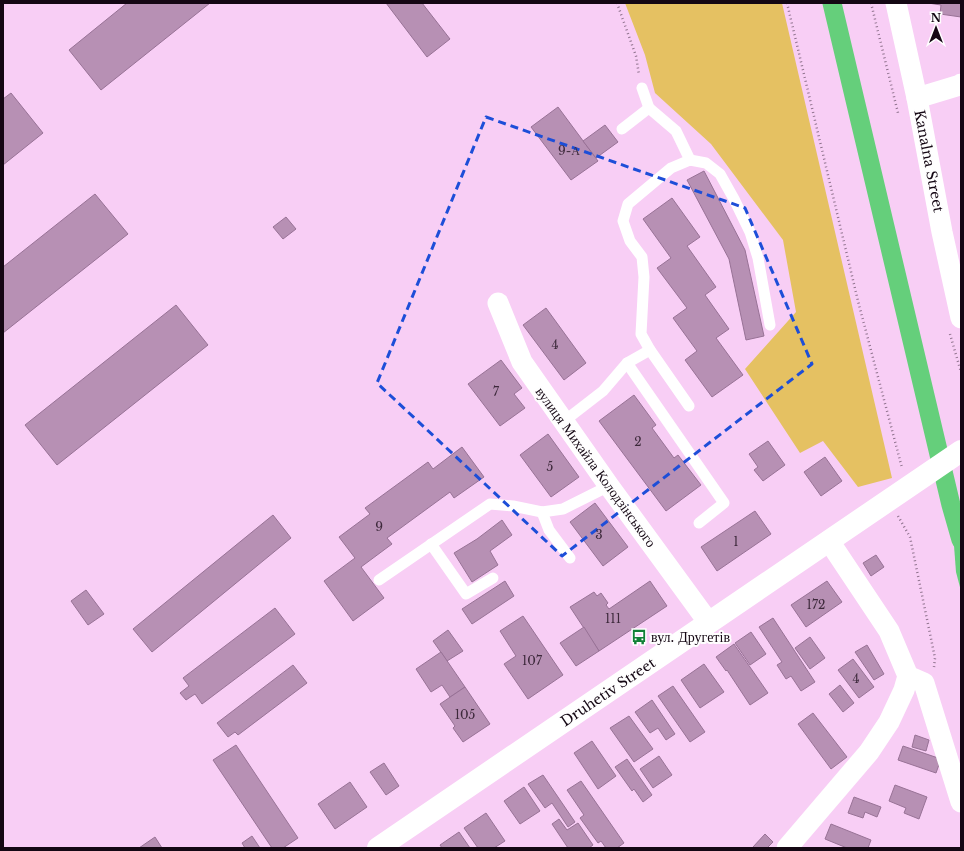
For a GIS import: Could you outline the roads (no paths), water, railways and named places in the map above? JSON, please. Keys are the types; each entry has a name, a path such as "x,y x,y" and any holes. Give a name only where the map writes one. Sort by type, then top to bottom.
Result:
{"main road":[{"name":"Druhetiv Street","path":"378,848 961,451"}],"street":[{"name":"Kanalna Street","path":"896,3 917,98 941,225 961,318"},
{"path":"917,98 961,84"},
{"name":"вулиця Михайла Колодзінського","path":"498,303 522,362 563,422 709,623"},
{"path":"829,541 890,631 916,679 961,802"},
{"path":"787,848 869,752 889,722 904,690 916,679"}],"lane":[{"path":"642,88 649,108 676,131 690,160"},
{"path":"622,129 649,108"},
{"path":"690,406 650,350 641,334 644,277 642,257 630,241 623,221 628,204 671,168 690,160 706,163 720,174 750,232 758,258 770,325"},
{"path":"563,422 603,391 627,363 650,350"},
{"path":"627,363 724,503 699,523"},
{"path":"379,580 490,504 513,506 542,512 563,508 609,486"},
{"path":"542,512 549,530 570,558"},
{"path":"432,544 466,594 493,578"}],"waterway":[{"path":"832,3 951,505 961,540"}],"place":[{"name":"вул. Другетів","path":"639,637"}]}
